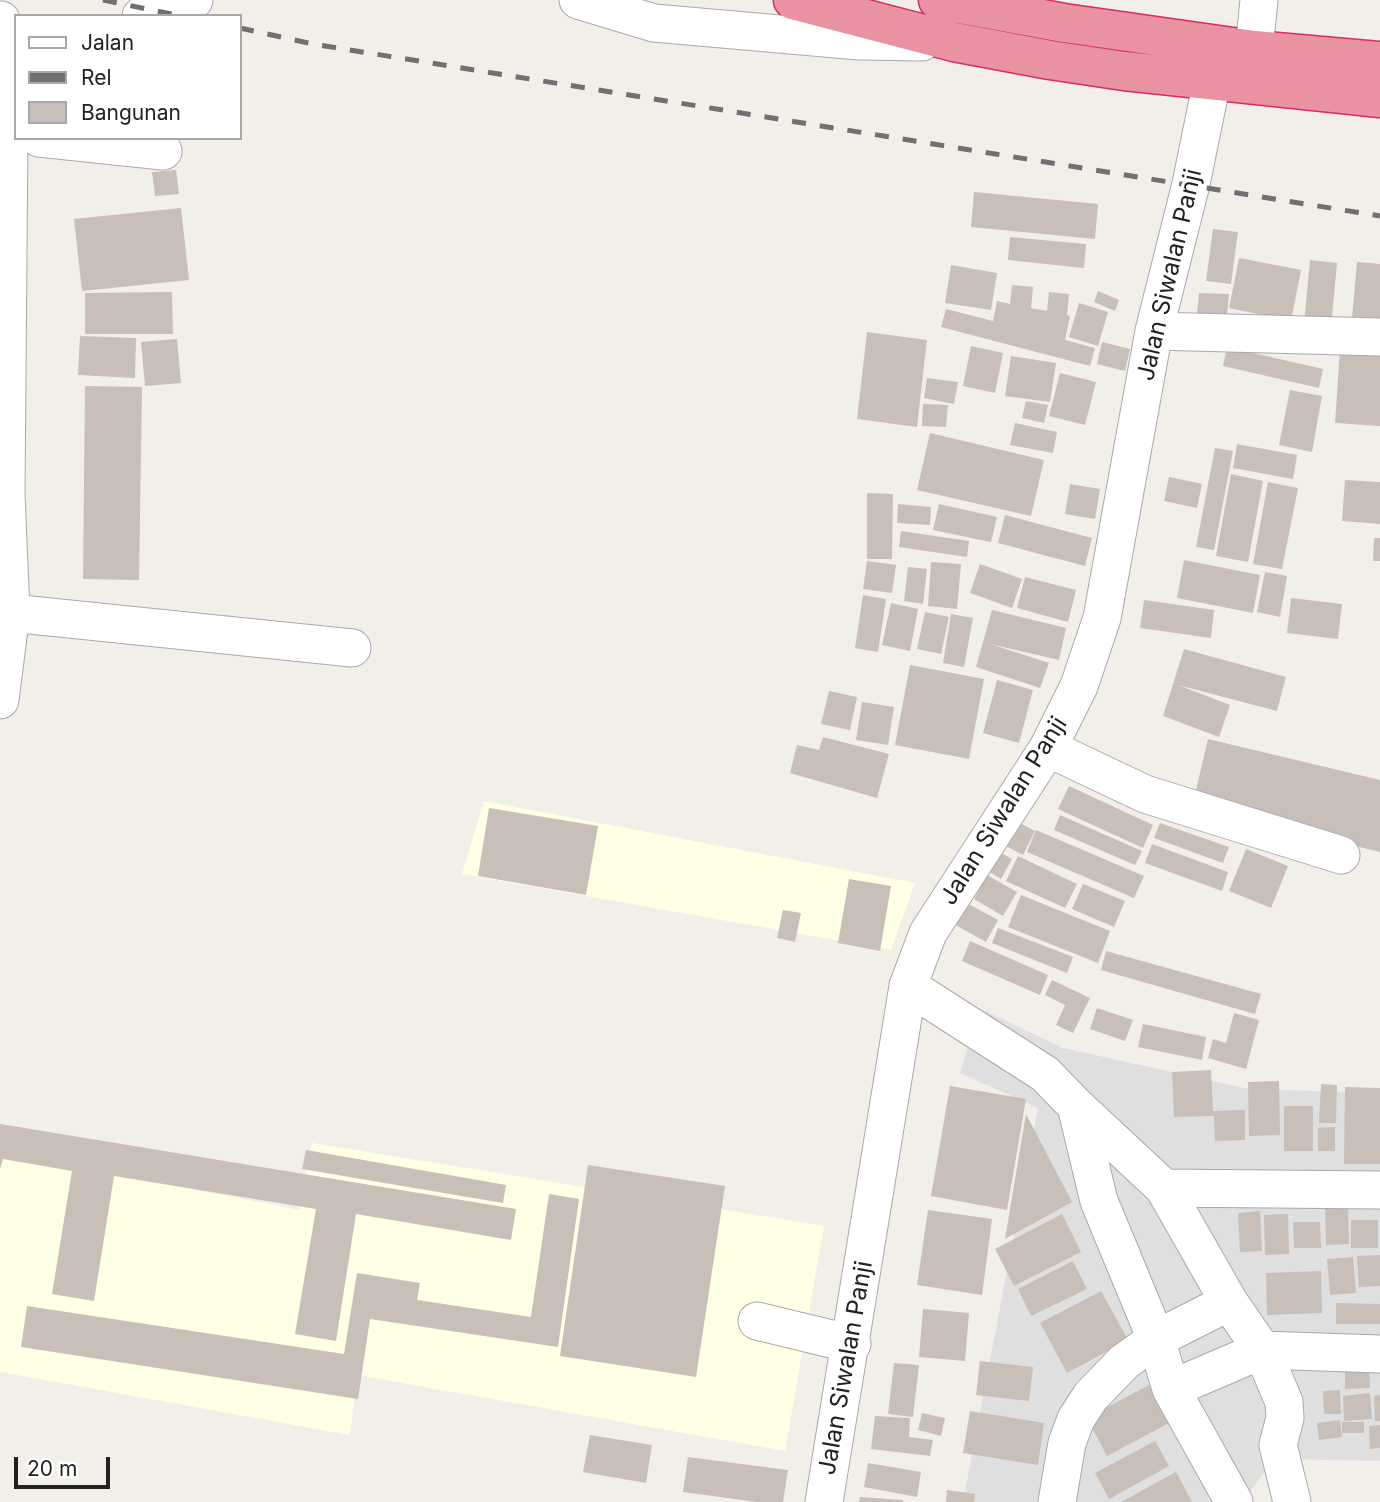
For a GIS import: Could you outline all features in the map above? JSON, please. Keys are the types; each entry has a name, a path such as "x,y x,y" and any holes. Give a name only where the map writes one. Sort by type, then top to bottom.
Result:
{"highway":[{"path":"793,0 954,42 1062,62 1380,98"},
{"path":"938,0 1064,23 1254,50 1380,61"}],"street":[{"path":"148,14 194,0"},
{"path":"578,0 654,23 859,41 954,42"},
{"path":"1254,50 1259,0"},
{"path":"6,20 14,82"},
{"name":"Jalan Siwalan Panji","path":"824,1502 852,1344 908,986 928,933 1048,748 1079,686 1102,618 1154,331 1191,184 1212,81"},
{"path":"0,700 11,614 3,494 21,140"},
{"path":"59,140 163,151"},
{"path":"1154,331 1380,337"},
{"path":"11,614 352,648"},
{"path":"1048,748 1145,794 1341,855"},
{"path":"908,986 1045,1074 1164,1188 1229,1302 1262,1350 1284,1402 1285,1418 1278,1445 1292,1502"},
{"path":"1076,1106 1099,1202 1156,1339 1171,1389 1234,1502"},
{"path":"1164,1188 1380,1191"},
{"path":"1056,1502 1067,1443 1076,1419 1091,1396 1124,1362 1156,1339 1229,1302"},
{"path":"757,1321 852,1344"},
{"path":"1171,1389 1262,1350 1380,1354"}],"shaded area":[{"path":"484,801 915,883 891,950 462,874"},
{"path":"979,1008 1063,1048 1249,1089 1380,1093 1380,1461 1274,1459 1247,1496 1250,1502 963,1502 1038,1108 960,1073"},
{"path":"312,1143 824,1226 785,1451 357,1375 350,1435 0,1372 0,1152 300,1210"}],"building":[{"path":"176,170 179,194 155,196 152,172"},
{"path":"974,192 1098,204 1095,239 971,227"},
{"path":"181,208 189,280 82,291 74,219"},
{"path":"1213,229 1238,232 1231,284 1206,281"},
{"path":"1010,237 1086,244 1084,268 1008,260"},
{"path":"1239,258 1301,270 1291,321 1229,308"},
{"path":"1310,260 1337,263 1331,327 1304,324"},
{"path":"1357,262 1380,264 1380,331 1351,329"},
{"path":"951,265 997,273 991,310 945,303"},
{"path":"1012,285 1033,287 1031,308 1047,311 1049,292 1069,294 1067,315 1070,316 1065,340 1095,348 1090,366 941,327 946,309 993,321 997,301 1010,304"},
{"path":"1098,291 1119,300 1115,311 1094,302"},
{"path":"172,292 173,334 85,334 85,293"},
{"path":"1199,293 1229,294 1227,315 1197,313"},
{"path":"1079,303 1108,312 1098,346 1069,337"},
{"path":"867,332 927,340 917,427 857,419"},
{"path":"80,336 136,338 135,378 78,375"},
{"path":"177,339 181,383 145,386 141,342"},
{"path":"1102,342 1130,349 1125,371 1097,364"},
{"path":"971,346 1003,353 995,393 963,386"},
{"path":"1227,347 1323,369 1319,388 1223,366"},
{"path":"1340,349 1380,352 1380,426 1335,423"},
{"path":"1011,356 1056,363 1050,402 1005,396"},
{"path":"1060,373 1096,382 1085,425 1049,416"},
{"path":"927,378 958,382 954,404 924,398"},
{"path":"85,386 142,387 139,580 83,579"},
{"path":"1290,390 1322,396 1312,452 1279,445"},
{"path":"1026,401 1048,405 1044,423 1022,418"},
{"path":"923,404 948,405 946,427 922,426"},
{"path":"1015,423 1057,432 1053,453 1010,445"},
{"path":"930,433 1044,460 1031,516 917,490"},
{"path":"1237,444 1297,455 1293,479 1233,468"},
{"path":"1215,448 1233,451 1214,550 1196,547"},
{"path":"1231,474 1263,481 1248,562 1216,556"},
{"path":"1169,477 1202,484 1197,508 1164,501"},
{"path":"1345,480 1380,482 1380,524 1342,521"},
{"path":"1268,482 1298,488 1282,569 1253,564"},
{"path":"1070,484 1100,489 1095,519 1065,514"},
{"path":"867,493 893,494 892,559 867,559"},
{"path":"898,504 931,507 930,525 897,523"},
{"path":"939,504 997,517 991,542 933,530"},
{"path":"1005,515 1092,538 1085,566 998,543"},
{"path":"901,531 969,541 967,557 899,547"},
{"path":"1374,538 1380,538 1380,561 1373,561"},
{"path":"1184,560 1260,575 1253,613 1177,598"},
{"path":"867,561 896,565 892,593 863,589"},
{"path":"931,562 961,564 957,609 928,606"},
{"path":"980,564 1022,579 1012,608 970,593"},
{"path":"908,567 927,569 923,604 904,601"},
{"path":"1265,572 1287,576 1280,617 1257,612"},
{"path":"1025,577 1076,590 1068,622 1017,608"},
{"path":"863,595 886,599 878,652 855,648"},
{"path":"1291,598 1342,604 1338,639 1287,633"},
{"path":"1144,600 1214,610 1211,638 1140,628"},
{"path":"891,603 918,609 910,651 882,645"},
{"path":"992,610 1066,628 1059,660 990,644 1049,663 1040,688 976,667"},
{"path":"925,612 949,617 941,654 917,649"},
{"path":"951,614 973,618 964,667 943,663"},
{"path":"1184,649 1286,677 1277,711 1178,685 1230,705 1219,737 1163,716"},
{"path":"910,665 984,679 969,759 895,745"},
{"path":"997,680 1033,690 1019,743 983,733"},
{"path":"829,691 857,697 850,730 821,724"},
{"path":"862,702 894,707 888,745 856,740"},
{"path":"823,737 889,754 877,798 790,773 797,745 819,750"},
{"path":"1208,739 1380,780 1380,852 1192,807"},
{"path":"1069,786 1153,825 1143,848 1058,809"},
{"path":"489,808 598,826 586,895 478,876"},
{"path":"1060,815 1142,851 1135,865 1054,830"},
{"path":"1014,820 1035,831 1023,855 1002,844"},
{"path":"1160,823 1229,847 1223,863 1154,838"},
{"path":"1036,830 1144,876 1134,898 1027,852"},
{"path":"1152,844 1228,872 1222,891 1145,863"},
{"path":"1246,849 1288,866 1271,908 1229,891"},
{"path":"998,851 1012,859 1001,879 986,870"},
{"path":"1018,856 1077,884 1065,908 1006,881"},
{"path":"987,875 1017,892 1003,916 974,899"},
{"path":"849,879 891,886 880,951 838,943"},
{"path":"1083,884 1125,901 1114,927 1072,909"},
{"path":"1021,895 1110,931 1098,963 1008,927"},
{"path":"963,901 998,920 986,942 952,923"},
{"path":"783,910 801,913 795,942 777,938"},
{"path":"998,928 1073,957 1067,973 992,943"},
{"path":"970,941 1048,975 1040,995 962,961"},
{"path":"1106,951 1261,994 1255,1014 1101,970"},
{"path":"1052,980 1090,998 1073,1033 1056,1025 1065,1005 1045,995"},
{"path":"1097,1008 1133,1020 1125,1041 1090,1029"},
{"path":"1234,1013 1259,1020 1246,1069 1208,1058 1213,1039 1226,1043"},
{"path":"1143,1024 1206,1037 1202,1060 1138,1047"},
{"path":"1211,1070 1213,1111 1245,1110 1245,1140 1215,1141 1214,1116 1174,1117 1172,1072"},
{"path":"1279,1081 1280,1135 1249,1136 1248,1082"},
{"path":"1321,1084 1337,1085 1336,1123 1319,1123"},
{"path":"950,1086 1026,1099 1007,1210 931,1196"},
{"path":"1345,1087 1380,1088 1380,1164 1344,1164"},
{"path":"1284,1106 1313,1106 1313,1151 1284,1151"},
{"path":"1026,1114 1072,1202 1005,1239"},
{"path":"0,1124 516,1209 511,1240 356,1214 336,1341 295,1334 316,1209 114,1176 94,1301 52,1294 72,1171 3,1159 0,1169"},
{"path":"1335,1127 1335,1151 1318,1151 1318,1128"},
{"path":"306,1150 506,1185 503,1203 302,1169"},
{"path":"588,1165 725,1186 696,1377 560,1356"},
{"path":"549,1194 579,1199 558,1347 370,1319 358,1399 21,1347 27,1306 344,1354 357,1273 420,1283 417,1300 531,1317"},
{"path":"1325,1203 1348,1203 1349,1244 1326,1245"},
{"path":"928,1210 992,1219 982,1295 917,1285"},
{"path":"1260,1211 1262,1251 1240,1252 1238,1213"},
{"path":"1062,1214 1081,1252 1014,1286 995,1249"},
{"path":"1288,1214 1289,1254 1265,1255 1264,1215"},
{"path":"1351,1220 1378,1220 1378,1248 1351,1248"},
{"path":"1293,1222 1320,1222 1321,1248 1294,1248"},
{"path":"1380,1255 1380,1286 1359,1287 1357,1256"},
{"path":"1353,1257 1356,1293 1330,1295 1327,1259"},
{"path":"1073,1261 1087,1289 1031,1316 1018,1289"},
{"path":"1321,1271 1322,1313 1267,1315 1266,1273"},
{"path":"1101,1291 1128,1340 1067,1373 1040,1323"},
{"path":"1336,1303 1380,1304 1380,1324 1336,1324"},
{"path":"923,1309 969,1313 965,1361 919,1357"},
{"path":"980,1361 1033,1367 1029,1401 976,1395"},
{"path":"894,1363 919,1365 913,1417 888,1414"},
{"path":"1369,1368 1370,1388 1345,1389 1345,1369"},
{"path":"1149,1385 1169,1423 1107,1456 1087,1418"},
{"path":"1340,1390 1341,1414 1324,1414 1323,1391"},
{"path":"1370,1393 1372,1419 1344,1421 1343,1396"},
{"path":"1380,1395 1380,1421 1375,1421 1374,1396"},
{"path":"970,1411 1044,1423 1038,1465 963,1453"},
{"path":"922,1413 945,1418 941,1436 918,1430"},
{"path":"875,1416 910,1418 909,1437 933,1440 930,1456 871,1449"},
{"path":"1340,1420 1342,1437 1319,1440 1317,1423"},
{"path":"1342,1422 1364,1422 1364,1433 1342,1433"},
{"path":"1380,1425 1380,1448 1370,1449 1369,1426"},
{"path":"590,1435 652,1445 646,1483 583,1472"},
{"path":"1155,1441 1169,1466 1109,1499 1095,1473"},
{"path":"688,1457 788,1470 783,1502 757,1502 683,1492"},
{"path":"868,1463 921,1472 917,1497 864,1487"},
{"path":"1176,1472 1192,1502 1121,1502"},
{"path":"947,1490 975,1494 974,1502 946,1502"},
{"path":"860,1497 903,1500 903,1502 859,1502"}],"railway":[{"path":"103,0 171,14"},
{"path":"242,28 313,44 1380,216"}]}
